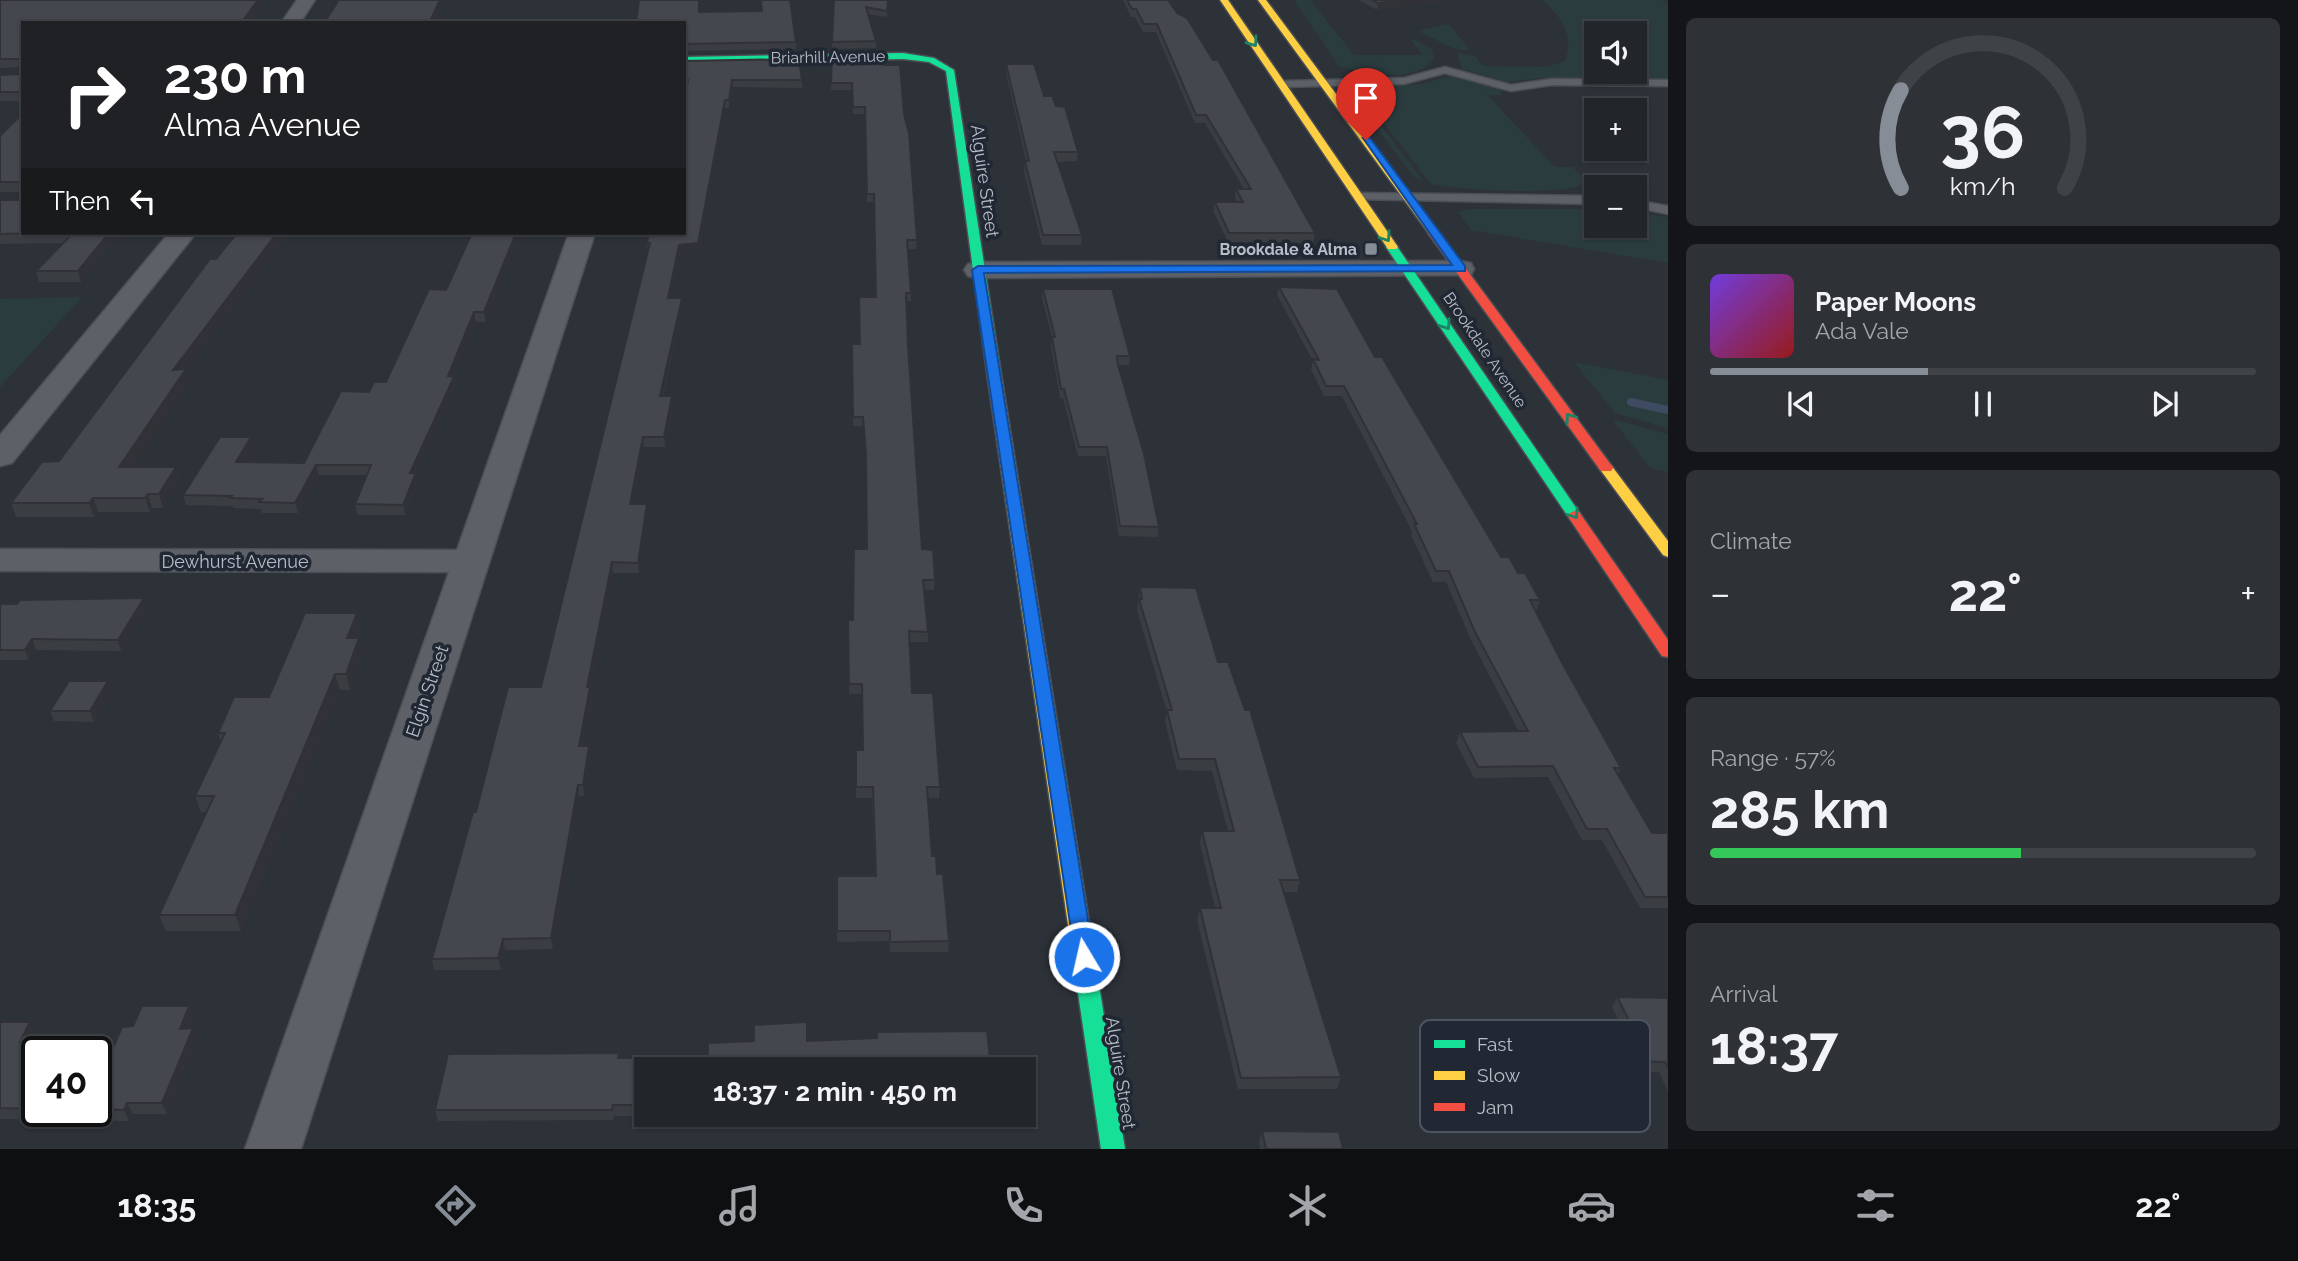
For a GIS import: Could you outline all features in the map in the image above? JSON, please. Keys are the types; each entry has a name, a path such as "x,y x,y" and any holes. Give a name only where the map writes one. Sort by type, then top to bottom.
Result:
{"main road":[{"name":"Brookdale Avenue","path":"1224,0 1668,652"},
{"name":"Brookdale Avenue","path":"1262,0 1668,552"},
{"path":"1280,0 1297,21 1289,34"},
{"name":"Briarhill Avenue","path":"686,60 903,56 931,60 950,70 952,89"},
{"name":"Alguire Street","path":"952,89 1113,1149"}],"street":[{"path":"291,21 306,0"},
{"path":"0,456 181,235"},
{"name":"Elgin Street","path":"273,1149 581,235"},
{"path":"978,270 1461,269"},
{"name":"Dewhurst Avenue","path":"0,560 470,561"}],"lane":[{"path":"1283,84 1404,81 1445,70 1511,88 1552,82 1668,83"},
{"path":"1359,197 1584,200"},
{"path":"1647,206 1668,210"}],"shaded area":[{"path":"1294,0 1310,0 1354,55 1423,55 1411,40 1413,39 1432,49 1434,59 1415,72 1389,75 1339,66"},
{"path":"1543,0 1662,0 1668,4 1668,79 1647,79 1647,21 1584,21 1584,78 1540,78 1506,82 1462,69 1457,53 1474,55 1483,66 1545,67 1564,62 1568,45 1561,21"},
{"path":"1449,24 1470,50 1450,46 1417,31"},
{"path":"1450,76 1501,90 1502,95 1487,95 1555,167 1573,167 1584,179 1582,184 1571,188 1532,191 1485,190 1431,184 1359,91 1420,84"},
{"path":"1357,94 1424,182 1415,178 1353,97"},
{"path":"1472,209 1584,209 1584,238 1647,238 1647,214 1668,217 1668,263 1471,230 1458,212"},
{"path":"82,297 0,387 0,299"},
{"path":"1574,362 1668,380 1668,428 1615,413"},
{"path":"1612,419 1668,434 1668,472 1650,468"}],"building":[{"path":"0,0 258,0 242,21 21,21 21,59 0,59"},
{"path":"339,0 440,0 430,21 325,21"},
{"path":"639,0 699,0 699,12 762,11 761,0 790,0 796,42 686,44 686,21 636,21"},
{"path":"834,0 888,0 887,11 866,7 876,41 832,42"},
{"path":"1127,0 1168,0 1177,13 1187,18 1213,60 1218,60 1315,233 1229,233 1215,202 1243,202 1236,189 1251,189 1206,115 1196,115 1157,24 1144,24 1136,9 1132,9"},
{"path":"1372,0 1405,0 1378,3"},
{"path":"881,58 884,65 900,65 904,114 909,133 917,240 907,240 911,293 906,293 908,346 922,549 933,550 935,580 923,580 928,632 909,631 912,693 933,693 940,787 927,787 932,856 936,856 937,874 943,874 949,941 890,942 890,931 837,931 837,876 876,876 873,787 856,787 856,750 863,750 862,684 849,684 848,620 853,620 854,549 867,549 866,455 863,417 853,417 852,344 860,344 859,297 876,297 874,194 867,194 865,107 853,107 852,83 831,83 832,59"},
{"path":"799,59 802,80 732,80 729,100 725,100 698,243 679,245 668,298 682,298 660,396 672,396 664,437 643,437 630,504 647,504 638,563 612,562 587,687 590,687 579,746 589,746 583,785 578,785 551,938 503,939 498,958 432,959 473,812 476,812 508,687 541,687 650,243 647,243 649,235 686,235 686,61"},
{"path":"1006,64 1034,64 1044,96 1052,96 1056,106 1065,107 1078,152 1054,152 1082,235 1043,235"},
{"path":"21,74 21,92 0,92 0,75"},
{"path":"21,115 21,182 0,182 0,136"},
{"path":"0,200 21,200 21,234 0,234"},
{"path":"71,235 107,235 78,271 36,271"},
{"path":"235,235 275,235 173,370 186,369 119,467 176,467 159,494 148,494 145,498 93,498 89,503 11,503 42,462 59,461 210,259 216,259"},
{"path":"471,235 515,235 484,312 474,312 448,376 454,377 410,473 416,473 403,505 355,504 371,465 316,465 295,503 259,502 262,499 230,498 232,496 183,495 220,437 251,437 236,462 304,463 341,391 369,392 374,382 386,382 429,289 446,290"},
{"path":"1279,287 1337,289 1375,357 1382,357 1501,557 1509,557 1518,573 1525,573 1540,600 1530,600 1621,768 1614,768 1652,833 1668,833 1668,897 1645,897 1607,829 1587,829 1553,766 1478,767 1460,732 1528,731 1475,632 1449,571 1436,571 1414,524 1417,524 1344,386 1326,386 1313,359 1319,360"},
{"path":"1043,289 1112,289 1130,356 1117,356 1118,365 1144,454 1159,527 1120,526 1107,447 1079,447 1064,389 1061,389 1052,337 1055,337"},
{"path":"1140,587 1196,588 1218,662 1228,662 1245,710 1250,710 1300,880 1280,880 1341,1077 1241,1078 1200,908 1221,908 1202,831 1234,831 1215,759 1179,759 1167,710 1172,710 1139,599 1142,599"},
{"path":"144,598 118,640 32,639 25,650 0,650 1,604 17,604 20,600"},
{"path":"305,613 357,613 347,638 359,638 346,674 335,674 235,915 159,915 214,796 195,796 225,733 218,733 234,697 269,697"},
{"path":"69,681 108,681 90,711 50,711"},
{"path":"1617,997 1668,998 1668,1068 1665,1062 1650,1062 1650,1020 1629,1020"},
{"path":"142,1006 189,1006 180,1029 193,1028 162,1103 127,1103 124,1110 112,1110 112,1050 122,1027 133,1026"},
{"path":"0,1022 30,1022 20,1042 21,1109 0,1108"},
{"path":"807,1022 807,1041 877,1038 877,1032 987,1031 990,1057 708,1057 708,1043 754,1041 754,1025"},
{"path":"619,1053 618,1058 634,1058 634,1105 613,1105 612,1110 435,1110 448,1054"},
{"path":"1262,1131 1339,1132 1343,1149 1266,1149"}],"waterway":[{"path":"1631,402 1668,410"}],"traffic: fast":[{"path":"686,60 903,56 931,60 950,70 995,380"},
{"path":"1392,247 1574,515"},
{"path":"1084,959 1113,1149"}],"traffic: slow":[{"path":"1224,0 1392,247"},
{"path":"1262,0 1434,233"},
{"path":"995,380 1084,959"},
{"path":"1606,468 1668,552"}],"traffic: jam":[{"path":"1434,233 1606,468"},
{"path":"1574,515 1668,652"}],"place":[{"name":"Brookdale & Alma","path":"1371,249"}],"route":[{"path":"1084,957 978,270 1461,269 1366,140"}]}
